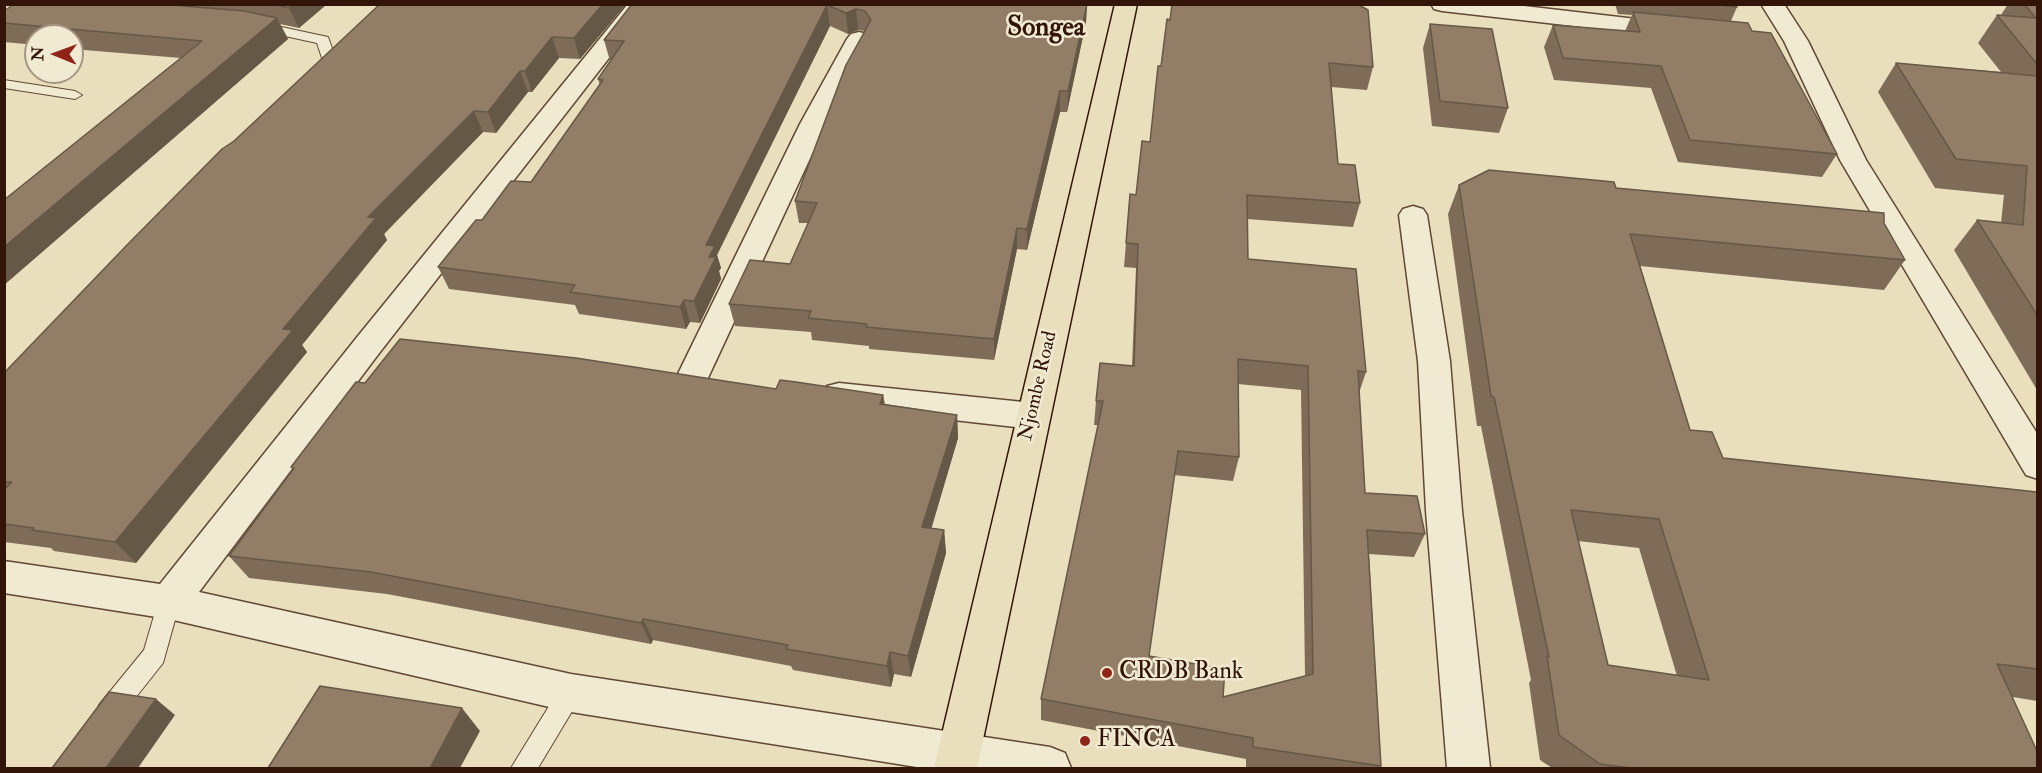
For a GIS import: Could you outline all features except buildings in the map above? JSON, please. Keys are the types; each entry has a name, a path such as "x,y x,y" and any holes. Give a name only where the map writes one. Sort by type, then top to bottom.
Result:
{"highway":[{"name":"Njombe Road","path":"956,762 1126,4"}],"street":[{"path":"169,602 369,344 640,4"},
{"path":"1442,4 1690,32"},
{"path":"1772,4 1796,41 1852,160 2037,465"},
{"path":"691,380 813,124 860,39"},
{"path":"1765,39 1796,41"},
{"path":"1413,215 1434,361 1444,512 1469,768"},
{"path":"369,344 403,348"},
{"path":"657,376 726,384"},
{"path":"809,392 1033,416"},
{"path":"4,577 169,602 571,693 956,762 1050,768"}],"lane":[{"path":"244,24 323,40 330,62 306,87"},
{"path":"4,84 75,95"},
{"path":"97,727 155,655 169,602"},
{"path":"524,768 571,693"}],"place":[{"name":"CRDB Bank","path":"1107,673"},
{"name":"FINCA","path":"1085,741"}],"district":[{"name":"Songea","path":"1046,29"}]}
